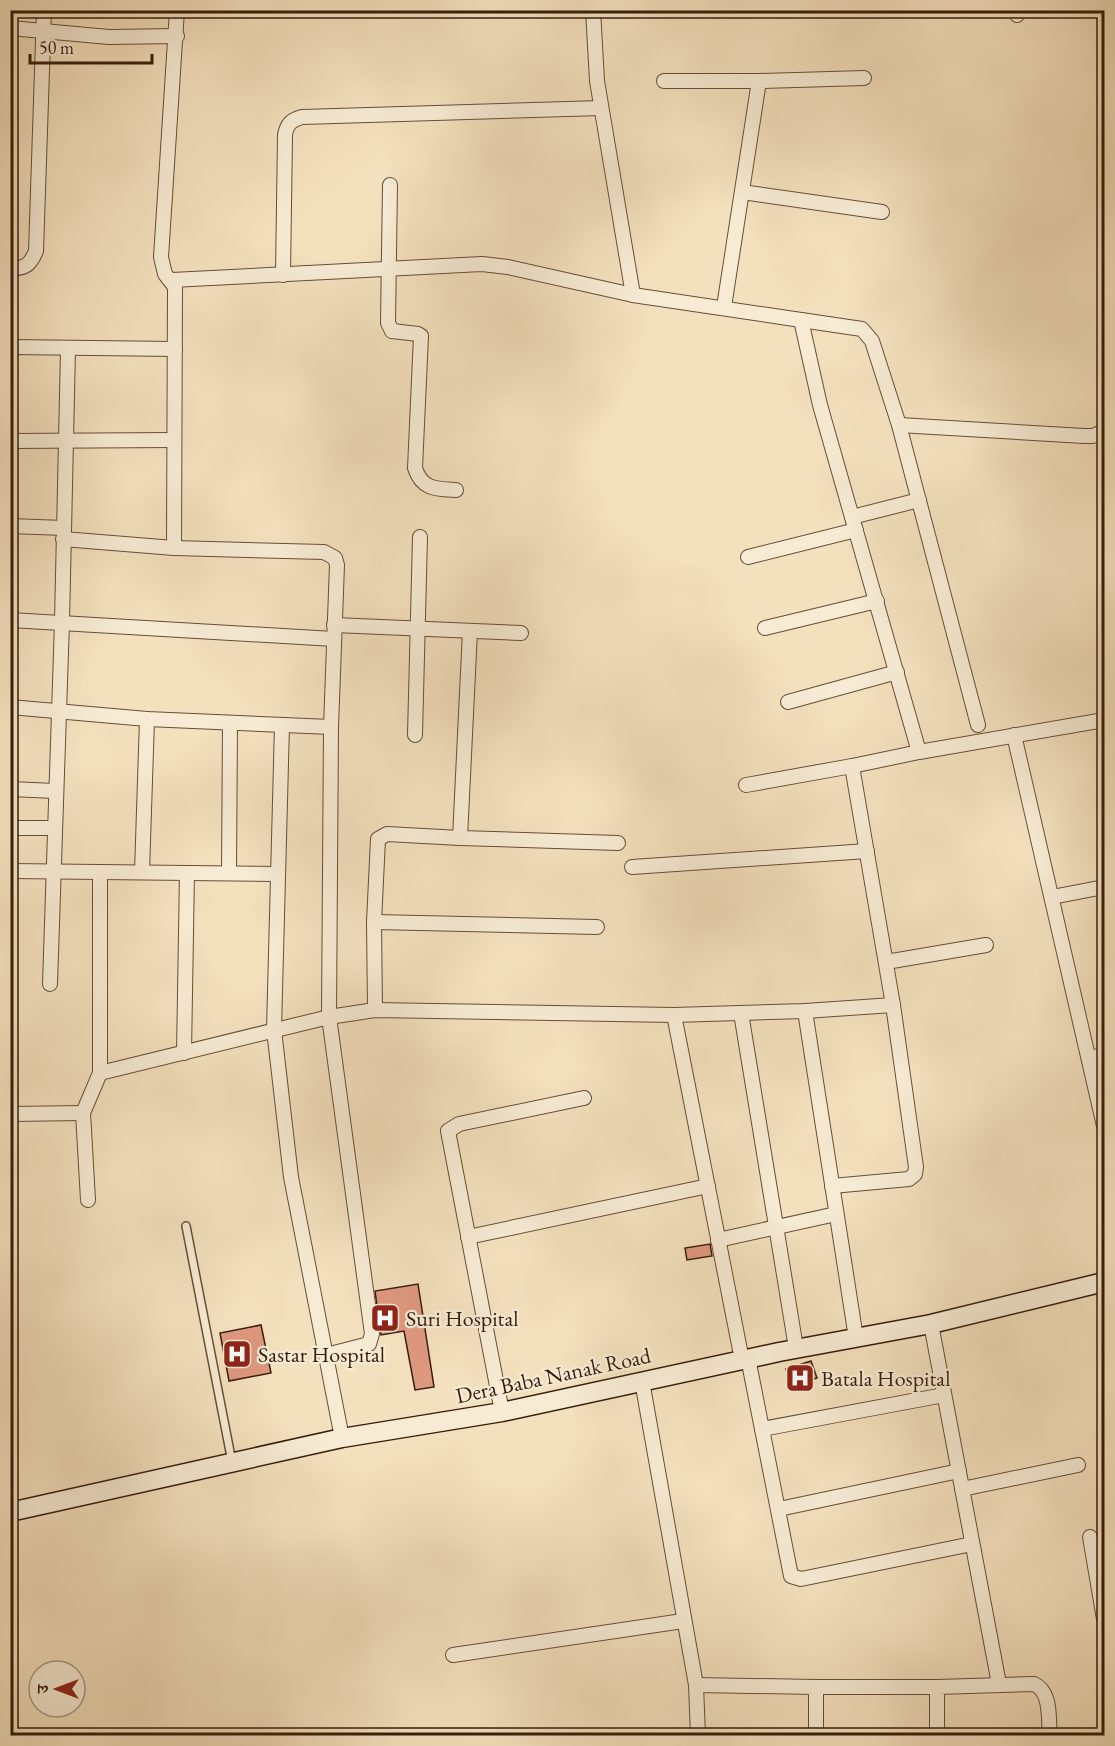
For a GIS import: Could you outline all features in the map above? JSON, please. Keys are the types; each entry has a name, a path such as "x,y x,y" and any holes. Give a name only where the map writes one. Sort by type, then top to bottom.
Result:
{"main road":[{"name":"Dera Baba Nanak Road","path":"10,1512 342,1438 502,1412 796,1348 931,1324 1104,1282"}],"street":[{"path":"10,269 24,268 30,264 36,252 44,10"},
{"path":"174,548 176,286 165,274 161,257 177,10"},
{"path":"593,10 592,33 601,108 633,295"},
{"path":"10,28 110,37 177,36"},
{"path":"664,81 864,78"},
{"path":"724,307 759,81"},
{"path":"283,275 285,135 287,126 293,120 302,117 601,108"},
{"path":"390,185 388,269 390,328 392,331 421,336 415,468 419,479 425,485 435,489 456,490"},
{"path":"742,192 882,213"},
{"path":"172,280 482,264 508,267 633,295 854,327 868,334 899,425 978,725"},
{"path":"801,320 820,405 919,752"},
{"path":"10,346 68,349 175,349"},
{"path":"50,984 68,349"},
{"path":"899,425 1093,436 1104,431"},
{"path":"10,441 174,440"},
{"path":"748,557 854,524 919,500"},
{"path":"10,526 174,548 331,554 337,566 331,727 329,1017 372,1334 369,1344 326,1354"},
{"path":"415,735 420,537"},
{"path":"765,628 877,601"},
{"path":"10,620 333,639"},
{"path":"334,625 521,633"},
{"path":"460,838 470,631"},
{"path":"788,702 897,672"},
{"path":"10,707 147,719 331,727"},
{"path":"142,872 147,719"},
{"path":"746,785 1104,720"},
{"path":"229,873 230,723"},
{"path":"282,725 274,1030 291,1177 342,1438"},
{"path":"1014,735 1089,1059 1102,1104 1104,1126"},
{"path":"832,1186 909,1179 915,1174 916,1167 893,1005 852,766"},
{"path":"10,789 55,791"},
{"path":"10,828 54,828"},
{"path":"375,1010 374,922 378,839 387,834 618,843"},
{"path":"632,867 867,851"},
{"path":"10,871 278,874"},
{"path":"88,1200 83,1113 100,1073 100,872"},
{"path":"184,1053 187,873"},
{"path":"1052,897 1104,887"},
{"path":"374,922 597,927"},
{"path":"886,962 986,945"},
{"path":"100,1073 329,1017 375,1010 674,1015 805,1011 893,1005"},
{"path":"805,1011 856,1338"},
{"path":"741,1013 796,1348"},
{"path":"674,1015 718,1240 762,1430 790,1572 795,1579 972,1544"},
{"path":"1089,1059 1104,1054"},
{"path":"502,1412 448,1131 459,1124 584,1098"},
{"path":"10,1114 83,1113"},
{"path":"468,1237 708,1186"},
{"path":"718,1240 836,1214"},
{"path":"931,1324 999,1684"},
{"path":"642,1381 696,1685 698,1736"},
{"path":"762,1430 944,1395"},
{"path":"962,1489 1078,1465"},
{"path":"779,1509 958,1471"},
{"path":"1090,1537 1104,1619"},
{"path":"453,1655 683,1620"},
{"path":"696,1685 816,1688 1034,1684 1040,1686 1047,1699 1050,1736"},
{"path":"937,1687 937,1736"},
{"path":"816,1688 816,1736"}],"lane":[{"path":"186,1226 232,1462"}],"building":[{"path":"710,1244 712,1256 687,1260 685,1248"},
{"path":"418,1284 434,1387 415,1390 404,1331 381,1335 375,1291"},
{"path":"261,1325 271,1373 229,1381 220,1333"},
{"path":"811,1361 817,1378 792,1386 786,1369"}],"place":[{"name":"Suri Hospital","path":"385,1318"},
{"name":"Sastar Hospital","path":"237,1354"},
{"name":"Batala Hospital","path":"800,1378"}]}
